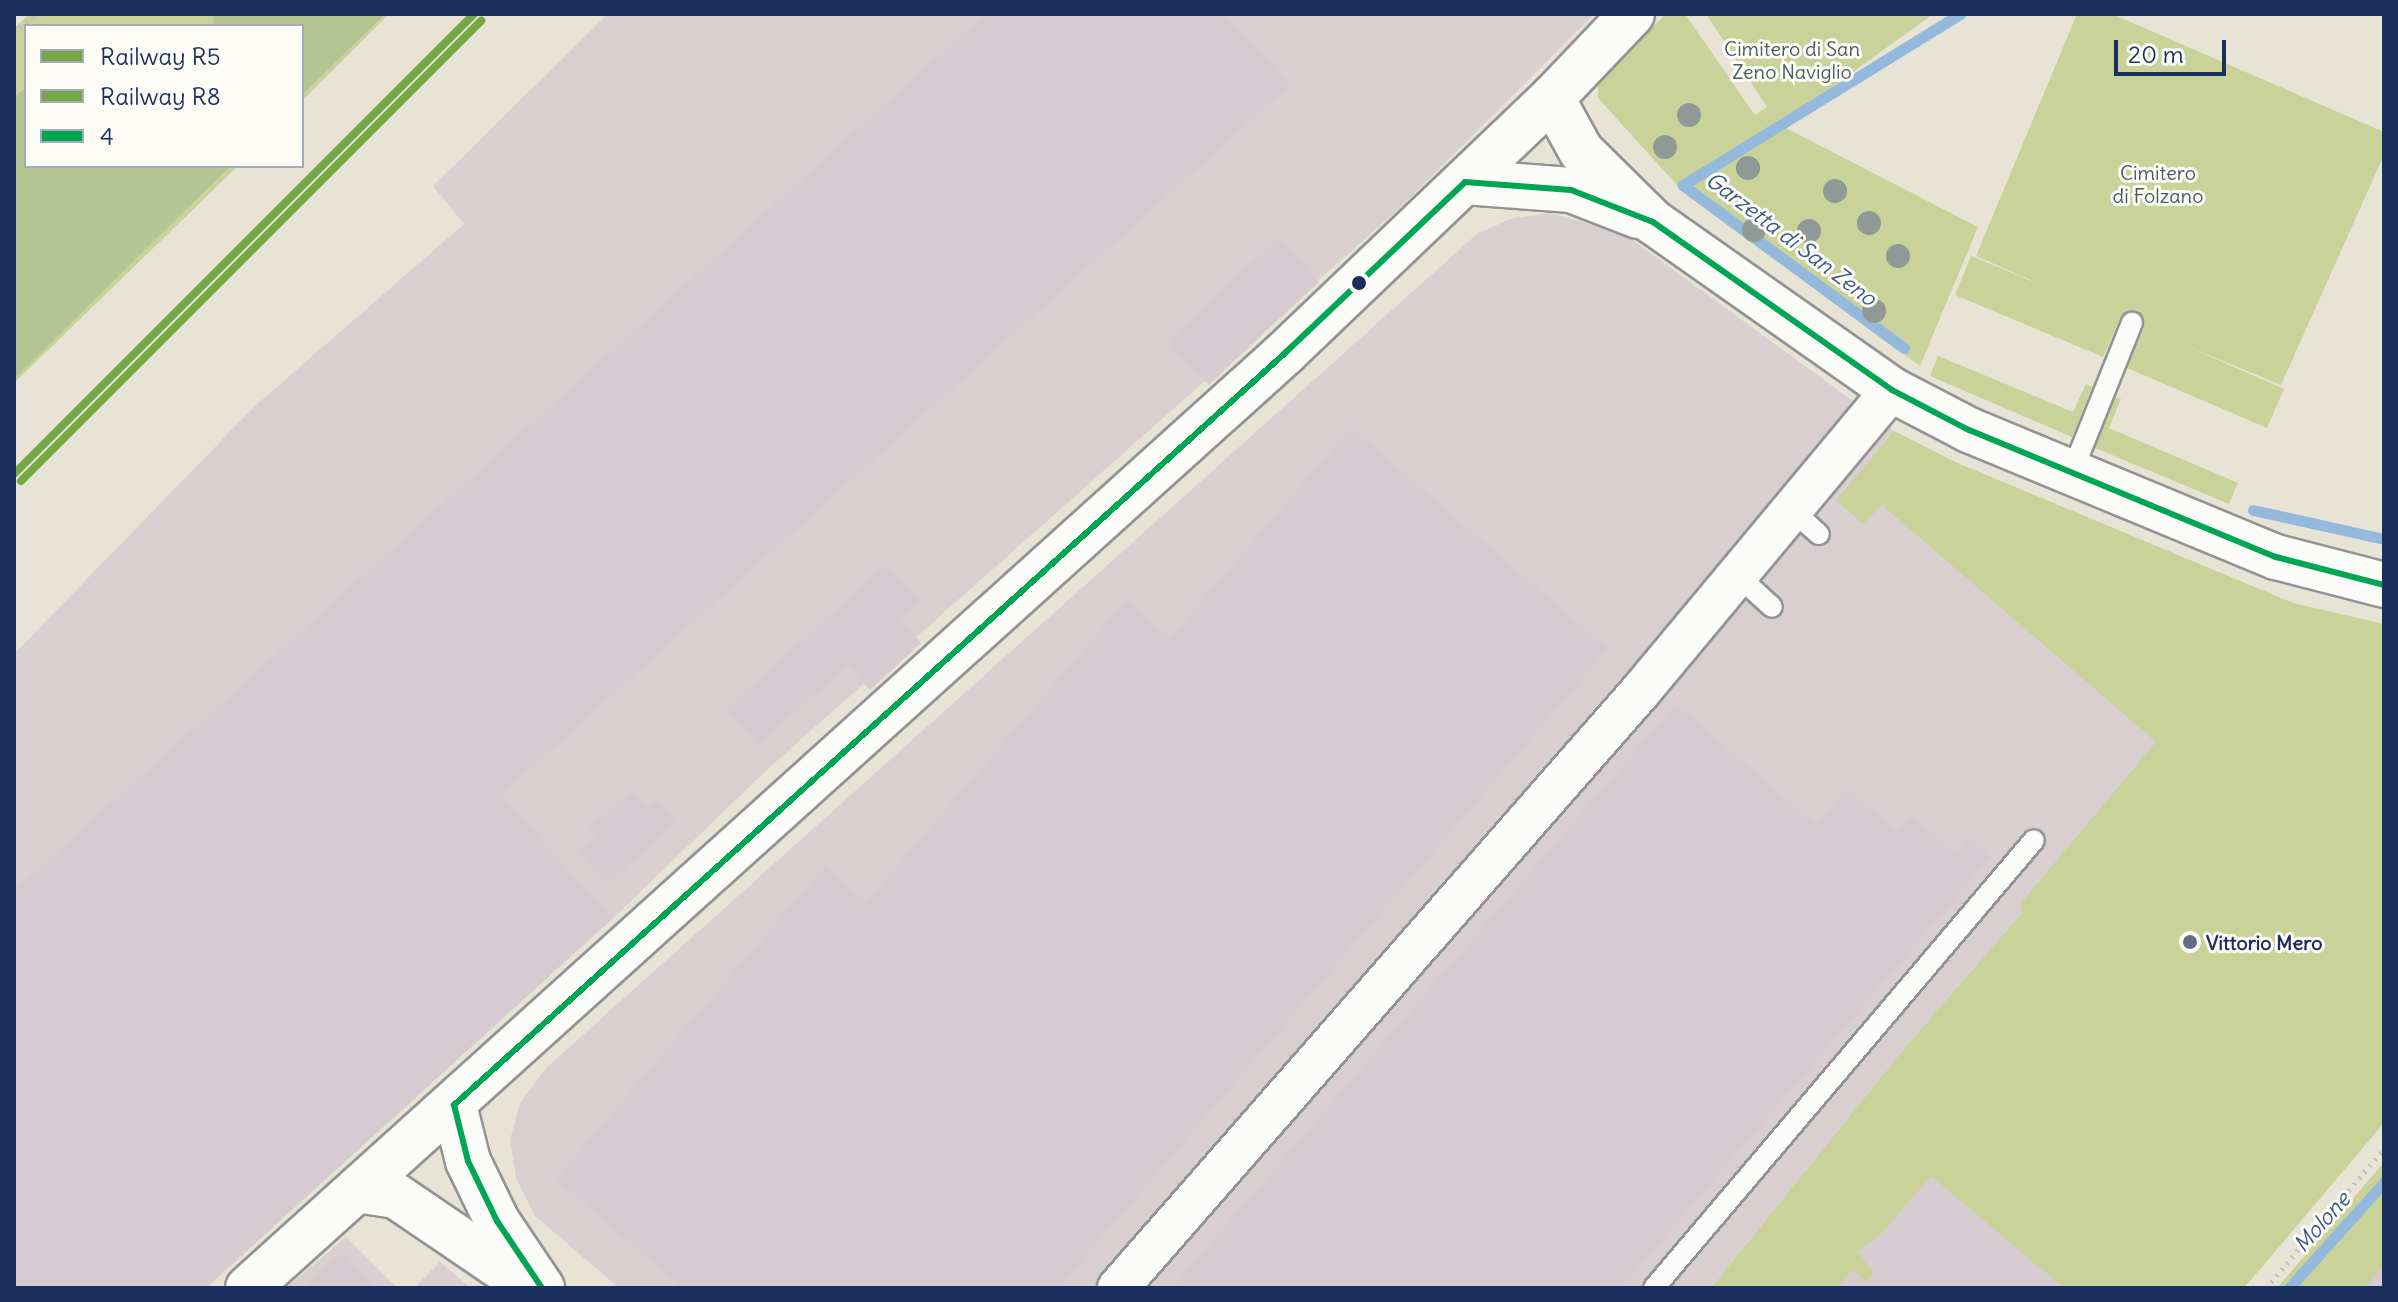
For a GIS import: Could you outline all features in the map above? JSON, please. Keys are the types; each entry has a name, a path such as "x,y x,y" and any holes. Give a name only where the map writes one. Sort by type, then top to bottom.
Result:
{"street":[{"path":"248,1288 1285,353 1552,98 1632,14"},
{"path":"1552,98 1581,151 1653,222 1892,390 1969,430 2276,557 2384,585"},
{"path":"1465,182 1571,190 1653,222"},
{"path":"1118,1288 1737,575 1806,522 1892,390"},
{"path":"454,1105 468,1161 497,1221 542,1288"},
{"path":"357,1190 396,1196 531,1288"}],"lane":[{"path":"2072,472 2132,323"},
{"path":"1737,575 1772,607"},
{"path":"1654,1288 2034,840"}],"path":[{"path":"2266,1288 2384,1149"}],"shaded area":[{"path":"608,14 1594,14 1403,205 770,767 612,919 206,1288 14,1288 14,654 255,406 464,224 433,186"},
{"path":"1550,213 1623,233 1894,431 1955,462 2293,603 1903,1050 1711,1288 619,1288 535,1216 516,1178 510,1140 520,1103 546,1068 1478,233 1513,218"},
{"path":"346,1237 397,1288 286,1288"},
{"path":"440,1262 471,1288 414,1288"}],"green space":[{"path":"30,14 389,14 304,99 304,24 24,24 24,168 236,168 14,383 14,28"},
{"path":"214,14 385,14 304,93 304,24 213,24"},
{"name":"Cimitero di San Zeno Naviglio","path":"1666,14 1685,14 1755,115 1767,107 1706,14 1933,14 1780,125 1978,227 1920,366 1685,194 1598,98 1598,81"},
{"name":"Cimitero di Folzano","path":"2077,14 2112,14 2384,132 2384,155 2281,385 2184,345 2284,389 2267,428 2127,368 2144,328 2120,318 2103,357 1955,295 1971,256 2044,286 1976,256"},
{"path":"24,90 24,168 228,168 14,379 14,97"},
{"path":"1938,356 2073,412 2086,384 2092,387 2072,437 1930,376"},
{"path":"2114,396 2121,399 2109,428 2238,483 2229,504 2093,447"},
{"name":"Vittorio Mero","path":"1894,431 1955,462 2293,603 2384,624 2384,1123 2244,1288 1711,1288 1903,1050 2022,913 2020,904 2156,742 1882,505 1863,524 1836,500"},
{"path":"2384,1162 2384,1288 2277,1288"}],"building":[{"path":"985,14 1223,14 1290,85 501,795 612,919 206,1288 14,1288 14,891"},
{"path":"1278,238 1319,282 1208,385 1168,341"},
{"path":"1351,428 1608,649 1058,1288 683,1288 556,1179 825,866 866,902 1126,601 1170,638"},
{"path":"886,565 919,600 899,618 921,643 870,690 848,665 758,745 726,709"},
{"path":"1676,704 1816,825 1847,789 1897,832 1912,816 1955,853 1968,837 1991,857 1621,1288 1172,1288"},
{"path":"631,791 647,809 656,800 676,823 607,884 578,852 596,836 588,829"},
{"path":"1931,1176 2064,1288 1837,1288 1852,1270 1866,1282 1874,1273 1857,1251 1879,1236"},
{"path":"343,1252 375,1288 301,1288"},
{"path":"2384,1265 2384,1288 2365,1288"}],"waterway":[{"name":"Garzetta di San Zeno","path":"1904,348 1683,185 1960,14"},
{"name":"Garzetta di San Zeno","path":"2253,510 2384,539"},
{"name":"Molone","path":"2289,1288 2384,1182"}],"rail line":[{"name":"R5","path":"14,474 474,14"},
{"name":"R8","path":"21,481 481,21"}],"transit line":[{"name":"4","path":"1465,182 1571,190 1653,222 1892,390 1969,430 2276,557 2384,585"},
{"name":"4","path":"454,1105 1285,353 1465,182"},
{"name":"4","path":"454,1105 468,1161 497,1221 542,1288"}],"place":[{"name":"Vittorio Mero","path":"2190,942"}]}
